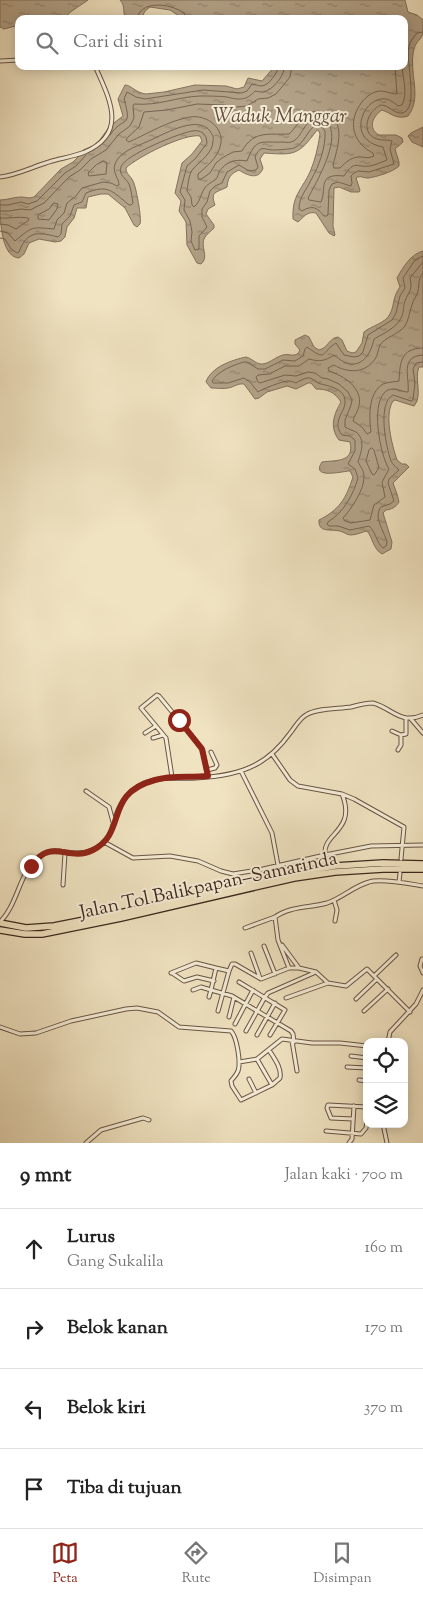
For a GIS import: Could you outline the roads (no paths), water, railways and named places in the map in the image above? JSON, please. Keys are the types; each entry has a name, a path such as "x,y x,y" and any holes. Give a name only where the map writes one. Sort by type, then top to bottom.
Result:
{"highway":[{"name":"Jalan Tol Balikpapan–Samarinda","path":"2,921 26,928 54,926 120,913 293,873 334,866 383,863 423,864"},
{"name":"Jalan Tol Balikpapan–Samarinda","path":"0,930 25,934 42,934 121,918 294,878 335,872 373,869 423,870"}],"street":[{"path":"0,61 15,60"},
{"path":"0,177 77,154 91,149 102,141 110,132 113,117 111,105 97,70"},
{"path":"172,777 166,740 141,707 158,695 202,749 208,776"},
{"path":"2,921 10,910 22,882 35,860 43,853 50,851 76,854 88,852 104,842 110,834 121,803 131,792 144,783 172,777 196,778 241,772 258,764 272,754 304,717 312,713 373,702 396,715 406,718 423,715"},
{"path":"392,731 405,735 406,718"},
{"path":"411,718 423,733"},
{"path":"145,733 156,726"},
{"path":"153,738 163,735"},
{"path":"398,750 401,745 401,735"},
{"path":"207,770 215,768 217,765 211,752"},
{"path":"272,754 290,780 298,786 342,794 404,827 401,859"},
{"path":"241,772 272,833 278,865"},
{"path":"86,792 109,807 114,823"},
{"path":"325,855 327,843 335,835 345,818 346,810 342,794"},
{"path":"104,842 133,858 170,856 198,861 233,874 372,846 423,846"},
{"path":"63,885 65,853"},
{"path":"400,872 400,882"},
{"path":"245,928 292,909 327,903 370,881 400,882 423,886"},
{"path":"334,900 337,910 335,921"},
{"path":"275,917 278,940 289,968"},
{"path":"278,940 299,968"},
{"path":"264,946 275,974"},
{"path":"251,953 261,979"},
{"path":"374,976 396,955"},
{"path":"422,959 420,966 423,973"},
{"path":"214,980 197,977 184,982 171,973 196,963 228,971"},
{"path":"218,1011 228,971 232,964 261,979 289,968 299,968 316,972 328,983"},
{"path":"210,997 216,968"},
{"path":"286,998 328,983 348,986 366,969 410,1012"},
{"path":"246,1031 264,997 270,992 316,972"},
{"path":"356,999 377,979"},
{"path":"239,982 285,1010 270,1035"},
{"path":"193,990 200,987 234,997 293,1033 297,1071"},
{"path":"364,1011 388,989"},
{"path":"234,1024 253,990"},
{"path":"389,1038 390,1032 410,1012 423,992"},
{"path":"229,1017 234,997"},
{"path":"257,1034 275,1003"},
{"path":"0,1027 20,1034 36,1033 71,1021 137,1008 158,1012 179,1027 231,1031 236,1036 239,1062 238,1072 231,1080 238,1097 242,1100 272,1085 280,1078 281,1074 278,1066 269,1050"},
{"path":"239,1062 257,1059 279,1040 284,1039 363,1046"},
{"path":"351,1056 363,1058"},
{"path":"257,1059 272,1085"},
{"path":"347,1067 363,1068"},
{"path":"249,1079 256,1093"},
{"path":"359,1080 363,1080"},
{"path":"353,1119 331,1118 327,1106 331,1104 363,1107"},
{"path":"349,1143 352,1139 354,1106"},
{"path":"86,1143 102,1130 143,1118 149,1120"},
{"path":"326,1131 358,1134 364,1132 366,1128"},
{"path":"384,1128 387,1143"}],"water":[{"path":"0,0 88,0 68,15 15,15 15,26 4,29 0,27"},
{"name":"Waduk Manggar","path":"120,0 405,0 408,12 417,15 423,20 422,36 416,43 413,58 415,93 412,109 408,116 404,117 397,117 382,110 376,115 372,126 379,135 396,135 402,138 403,142 395,149 399,166 380,175 356,178 359,192 351,192 339,187 334,188 334,236 329,233 316,213 304,216 298,222 293,219 294,204 315,158 319,131 317,130 305,145 295,152 282,154 264,153 260,159 263,168 259,174 253,176 239,170 230,177 227,187 215,193 213,197 215,205 208,209 206,214 214,228 203,240 205,258 201,264 197,263 187,245 186,222 179,211 181,201 175,193 182,163 202,141 200,136 184,138 150,152 126,168 134,184 138,202 140,224 137,227 125,208 108,194 88,197 86,208 77,208 74,218 67,227 65,237 61,241 55,242 39,239 29,243 24,254 19,258 13,256 8,251 2,235 0,200 34,197 61,169 73,162 83,150 99,141 110,126 123,116 118,99 125,85 146,94 195,85 226,86 237,89 244,87 248,78 262,81 272,70 408,70 408,15 178,15 170,10 150,7 143,15 124,15"},
{"path":"423,127 423,147 412,142 408,136"},
{"path":"423,251 423,367 419,367 418,371 418,397 414,406 395,400 390,407 389,422 395,454 397,460 409,467 393,483 399,502 395,507 383,513 392,542 391,549 382,554 367,531 350,535 340,531 325,530 319,524 319,520 332,512 341,503 348,492 353,477 350,471 324,473 319,468 322,462 347,457 351,449 350,442 339,440 334,430 333,425 336,411 341,402 333,393 327,390 316,389 311,383 308,383 296,389 287,386 267,392 255,399 244,384 230,388 211,388 206,382 217,368 235,360 246,357 263,364 283,355 297,354 300,350 295,344 295,340 305,335 309,337 314,347 319,350 332,339 338,337 342,340 347,351 356,352 362,343 364,332 388,317 400,287 397,278 411,258"}]}
